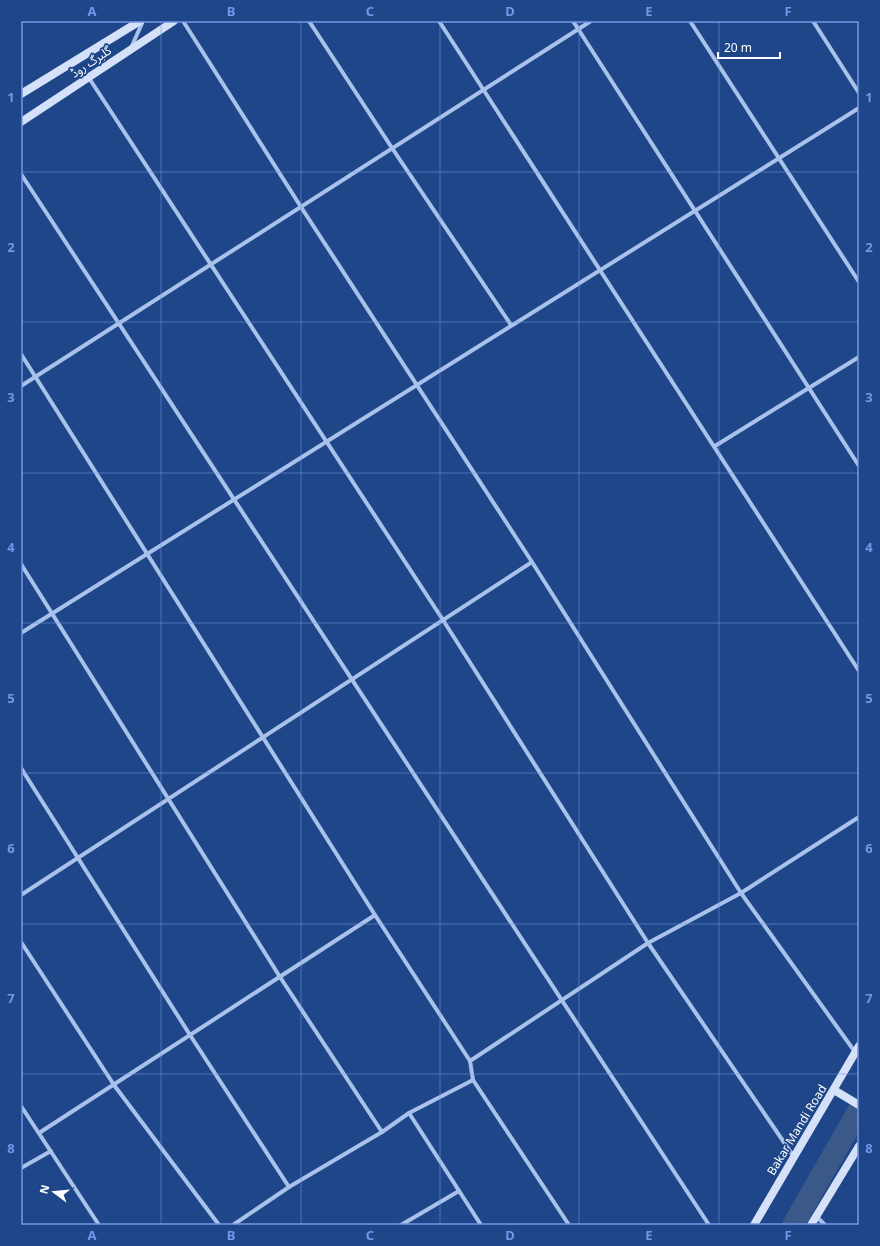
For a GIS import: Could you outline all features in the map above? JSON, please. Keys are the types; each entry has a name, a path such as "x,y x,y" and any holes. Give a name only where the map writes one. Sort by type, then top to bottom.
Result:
{"main road":[{"name":"گلبرگ روڈ","path":"21,94 141,21"},
{"name":"گلبرگ روڈ","path":"21,122 174,21"},
{"name":"Bakar Mandi Road","path":"754,1225 857,1049"},
{"path":"834,1090 859,1105"},
{"path":"811,1225 859,1146"}],"street":[{"path":"130,50 141,21"},
{"path":"183,21 301,207 532,562 741,893 857,1049"},
{"path":"309,21 511,325"},
{"path":"439,21 859,671"},
{"path":"572,21 859,466"},
{"path":"21,386 591,21"},
{"path":"690,21 859,282"},
{"path":"813,21 859,93"},
{"path":"89,78 443,620 648,943 794,1157"},
{"path":"21,633 859,108"},
{"path":"21,174 709,1225"},
{"path":"21,354 375,915 470,1060 473,1080 569,1225"},
{"path":"715,446 859,357"},
{"path":"21,895 532,562"},
{"path":"21,564 280,977 382,1132"},
{"path":"21,768 190,1035 289,1187"},
{"path":"470,1060 648,943 741,893 859,817"},
{"path":"39,1133 375,915"},
{"path":"21,942 114,1085 219,1225"},
{"path":"233,1225 289,1187 382,1132 409,1113 473,1080"},
{"path":"21,1106 99,1225"},
{"path":"409,1113 481,1225"},
{"path":"21,1168 51,1150"},
{"path":"401,1225 459,1191"},
{"path":"816,1216 825,1225"}],"waterway":[{"path":"793,1225 859,1110"}]}
